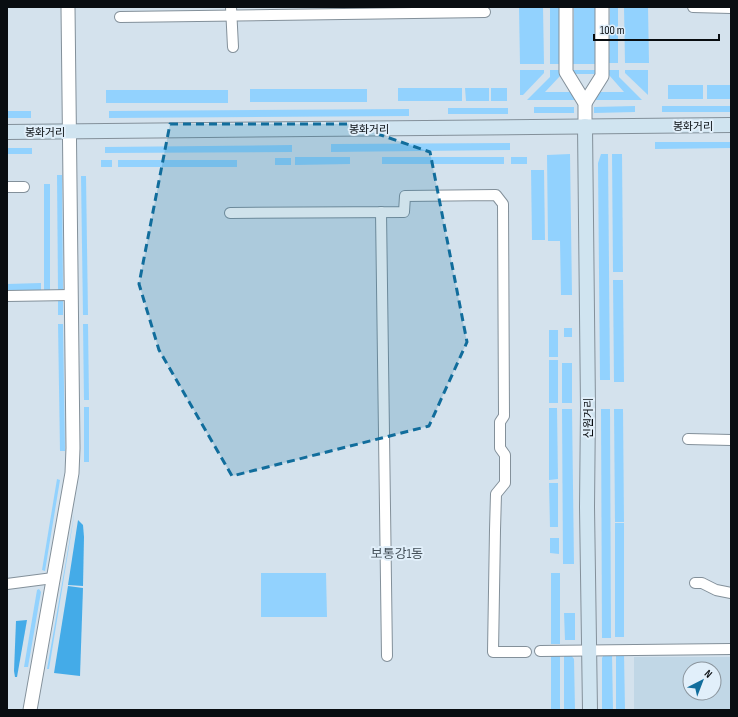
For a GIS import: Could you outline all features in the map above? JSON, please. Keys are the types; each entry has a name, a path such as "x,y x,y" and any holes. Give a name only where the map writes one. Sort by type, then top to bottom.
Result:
{"main road":[{"name":"봉화거리","path":"7,132 731,125"},
{"name":"신원거리","path":"585,126 590,710"}],"street":[{"path":"30,710 72,473 73,448 68,7"},
{"path":"566,7 566,72 585,103 585,126"},
{"path":"585,103 602,76 602,7"},
{"path":"692,7 731,8"},
{"path":"232,11 233,48"},
{"path":"120,17 232,11 485,12"},
{"path":"7,187 24,187"},
{"path":"230,213 404,212 406,196 496,196 503,204 504,416 500,422 500,448 505,456 505,483 496,494 493,652 526,652"},
{"path":"382,212 387,656"},
{"path":"7,296 71,295"},
{"path":"688,439 731,440"},
{"path":"7,584 53,578"},
{"path":"695,583 702,583 716,590 731,593"},
{"path":"540,652 731,648"}],"highlighted area":[{"path":"170,124 349,124 430,152 467,342 429,426 232,476 159,350 139,284"}],"shaded area":[{"path":"519,7 543,7 544,64 520,64"},
{"path":"550,7 559,7 560,64 550,64"},
{"path":"574,7 595,7 597,64 573,64"},
{"path":"610,7 618,7 618,63 609,63"},
{"path":"624,7 648,7 649,63 625,63"},
{"path":"520,70 544,70 544,73 523,95 520,95"},
{"path":"550,70 560,70 560,76 545,92 575,92 575,100 527,100 550,77"},
{"path":"572,70 597,70 597,72 595,74 574,74"},
{"path":"609,70 619,70 619,77 642,100 595,100 595,92 624,92 609,75"},
{"path":"625,70 648,70 648,95 625,73"},
{"path":"668,85 703,85 703,99 668,99"},
{"path":"707,85 731,85 731,99 707,99"},
{"path":"398,88 462,88 462,101 398,101"},
{"path":"465,88 489,88 489,101 466,101"},
{"path":"491,88 507,88 507,101 491,101"},
{"path":"250,89 367,89 367,102 250,102"},
{"path":"106,90 228,90 228,103 106,103"},
{"path":"635,106 635,112 594,113 594,107"},
{"path":"662,106 731,106 731,112 662,112"},
{"path":"534,107 574,107 574,113 534,113"},
{"path":"448,108 508,108 508,114 448,114"},
{"path":"409,109 409,116 109,118 109,111"},
{"path":"7,111 31,111 31,118 7,118"},
{"path":"655,142 731,142 731,148 655,149"},
{"path":"510,143 510,150 331,152 331,144"},
{"path":"292,145 292,152 105,153 105,147"},
{"path":"7,148 32,148 32,154 7,154"},
{"path":"570,154 572,295 561,295 560,241 548,241 547,155"},
{"path":"601,154 608,154 610,380 600,380 598,163"},
{"path":"612,154 622,154 623,272 613,272"},
{"path":"295,157 350,157 350,164 295,165"},
{"path":"382,157 504,157 504,164 382,164"},
{"path":"511,157 527,157 527,164 511,164"},
{"path":"275,158 291,158 291,165 275,165"},
{"path":"101,160 112,160 112,167 101,167"},
{"path":"118,160 237,160 237,167 118,167"},
{"path":"531,170 544,170 545,240 532,240"},
{"path":"57,175 62,175 63,290 58,290"},
{"path":"81,176 86,176 88,315 83,315"},
{"path":"44,184 50,184 50,290 44,290"},
{"path":"613,280 623,280 624,382 614,382"},
{"path":"41,283 41,292 7,292 7,284"},
{"path":"58,301 63,301 63,315 58,315"},
{"path":"58,324 63,324 65,451 60,451"},
{"path":"83,324 88,324 89,400 84,400"},
{"path":"564,328 572,328 572,337 564,337"},
{"path":"549,330 558,330 558,357 549,357"},
{"path":"549,360 558,360 558,403 549,403"},
{"path":"562,363 572,363 572,403 562,403"},
{"path":"84,407 89,407 89,462 84,462"},
{"path":"549,408 557,408 558,479 549,480"},
{"path":"562,409 572,409 574,564 563,564"},
{"path":"601,409 610,409 611,638 602,638"},
{"path":"614,409 623,409 624,522 615,522"},
{"path":"57,479 60,480 45,571 42,570"},
{"path":"549,483 558,483 558,527 550,527"},
{"path":"74,515 49,669 47,669"},
{"path":"78,520 83,525 84,537 83,586 68,585"},
{"path":"615,523 624,523 624,637 615,637"},
{"path":"550,538 559,538 559,554 550,553"},
{"path":"261,573 326,573 327,617 261,617"},
{"path":"551,573 560,573 560,644 551,644"},
{"path":"68,586 83,588 80,676 54,673"},
{"path":"39,589 41,592 28,667 24,667 37,590"},
{"path":"564,613 575,613 575,640 565,640"},
{"path":"27,620 17,677 15,677 16,621"},
{"path":"616,653 624,653 625,710 616,710"},
{"path":"564,654 571,655 574,659 575,710 564,710"},
{"path":"604,654 612,654 613,710 602,710 602,658"},
{"path":"551,655 560,655 560,710 551,710"},
{"path":"634,657 731,657 731,710 634,710"}],"district":[{"name":"보통강1동","path":"397,554"}]}
